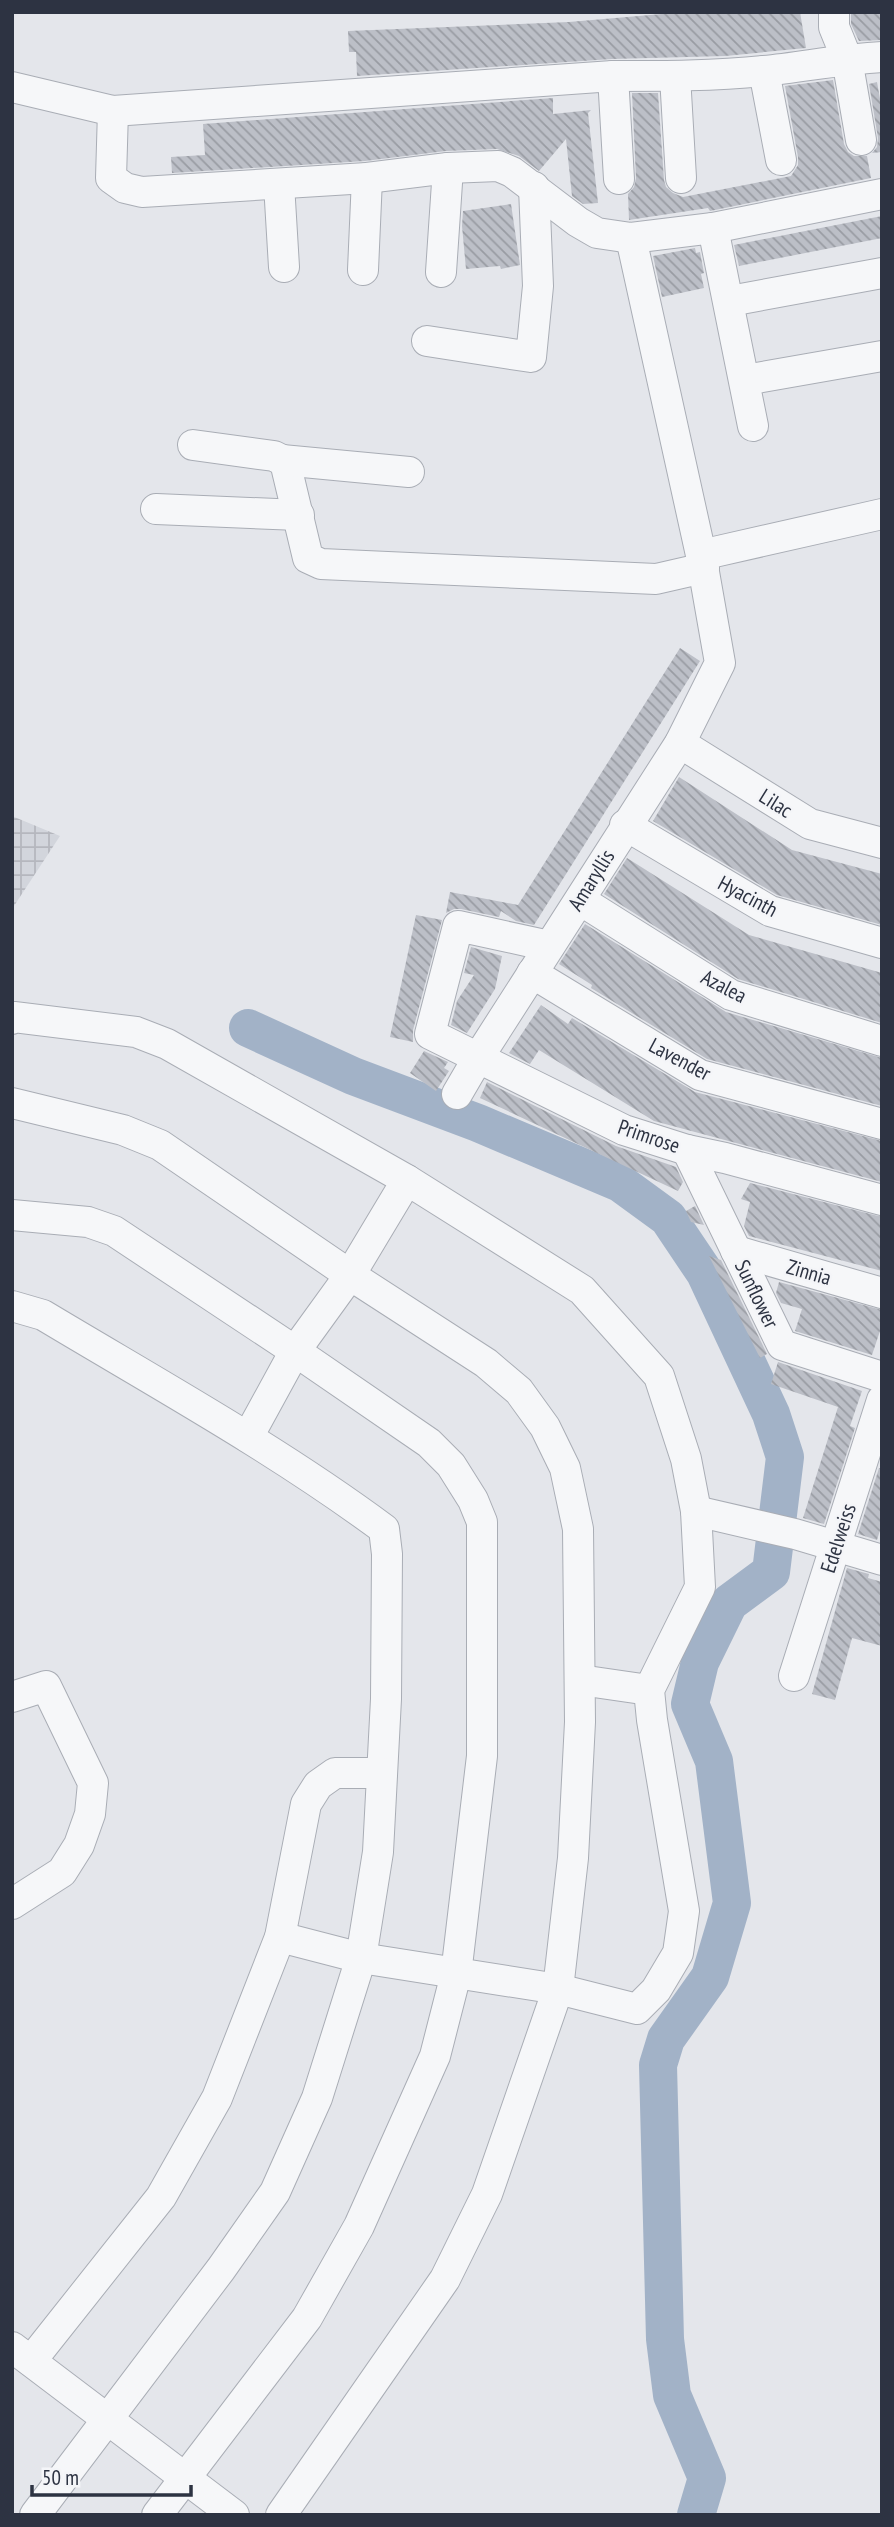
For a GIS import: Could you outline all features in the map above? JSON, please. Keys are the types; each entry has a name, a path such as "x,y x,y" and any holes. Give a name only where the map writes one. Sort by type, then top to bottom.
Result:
{"street":[{"path":"834,12 836,37 847,59 861,140"},
{"path":"12,87 113,111 613,76 764,71 847,59 882,57"},
{"path":"764,71 781,160"},
{"path":"613,76 619,179"},
{"path":"675,76 681,178"},
{"path":"113,111 111,178 125,188 142,192 367,178 448,168 498,166 512,172 578,222 597,233 631,238 713,228 882,194"},
{"path":"442,272 448,168"},
{"path":"363,270 367,178"},
{"path":"279,184 284,267"},
{"path":"427,341 531,357 538,286 534,187"},
{"path":"713,228 746,380 753,426"},
{"path":"631,238 703,561"},
{"path":"730,301 882,273"},
{"path":"746,380 882,356"},
{"path":"193,445 274,456 282,460 409,472"},
{"path":"282,460 299,515 308,558 321,564 656,579 703,561 882,514"},
{"path":"156,509 299,515"},
{"name":"Amaryllis","path":"457,1094 625,825 680,743 720,663 703,561"},
{"name":"Lilac","path":"680,743 810,824 882,844"},
{"name":"Hyacinth","path":"625,825 770,911 882,943"},
{"name":"Azalea","path":"580,900 731,995 882,1041"},
{"name":"Primrose","path":"549,946 458,926 430,1034 624,1129 687,1150 725,1157 882,1200"},
{"name":"Lavender","path":"532,973 700,1075 882,1124"},
{"path":"12,1019 14,1017 136,1032 167,1044 407,1180 582,1290 659,1376 686,1459 696,1511 700,1587 649,1690 684,1911 678,1953 656,1990 637,2009 558,1989 361,1958 280,1937"},
{"path":"12,1103 123,1130 160,1145 350,1275 486,1363 519,1391 545,1427 565,1468 578,1529 580,1722 573,1858 558,1989 487,2194 445,2279 281,2515"},
{"name":"Sunflower","path":"687,1150 782,1345 882,1377"},
{"path":"248,1437 295,1351 350,1275 407,1180"},
{"path":"12,1215 88,1222 114,1231 429,1443 451,1465 474,1500 482,1522 482,1756 456,1974 435,2056 359,2226 307,2318 157,2515"},
{"name":"Zinnia","path":"736,1251 882,1293"},
{"path":"12,1306 43,1315 248,1437 384,1529 387,1554 386,1672 378,1852 361,1958 317,2098 275,2192 221,2269 35,2515"},
{"name":"Edelweiss","path":"794,1676 882,1400"},
{"path":"696,1511 795,1534 882,1560"},
{"path":"580,1680 649,1690"},
{"path":"12,1697 46,1686 93,1783 90,1814 79,1845 62,1872 12,1903"},
{"path":"234,2515 22,2354 161,2197 217,2098 280,1937 306,1804 318,1784 334,1773 382,1773"}],"shaded area":[{"path":"12,816 60,836 12,909"}],"building":[{"path":"685,12 800,12 806,48 725,56 612,59 357,76 356,52 349,52 348,31 569,22"},
{"path":"851,12 882,12 882,40 859,41 851,24"},
{"path":"833,80 844,144 854,156 867,156 871,178 710,211 708,208 629,220 628,194 634,187 636,178 632,93 658,93 664,180 666,187 683,197 791,176 798,165 798,157 785,86"},
{"path":"877,82 882,110 882,152 872,153 877,147 878,138 869,84"},
{"path":"553,98 553,114 591,110 588,113 598,203 583,204 572,196 566,139 539,171 519,156 497,149 446,151 365,161 172,173 171,157 205,155 203,124"},
{"path":"511,204 520,265 501,269 500,266 466,269 463,211"},
{"path":"882,216 882,238 739,266 734,245"},
{"path":"695,248 696,253 700,252 704,288 662,297 653,256"},
{"path":"680,648 700,661 534,925 516,921 501,911 499,917 461,909 446,913 450,892 518,905"},
{"path":"679,777 792,850 882,874 882,925 777,895 653,821"},
{"path":"627,858 749,935 882,973 882,1023 738,979 604,894"},
{"path":"416,915 442,920 413,1030 413,1042 390,1037"},
{"path":"585,924 726,1012 882,1058 882,1106 707,1059 591,988 592,985 559,964"},
{"path":"471,947 502,956 495,989 467,1033 451,1025 457,1001 474,975 464,973"},
{"path":"541,1005 568,1024 572,1018 695,1092 882,1141 882,1182 654,1121 539,1050 530,1064 509,1053"},
{"path":"424,1051 448,1062 444,1068 449,1071 436,1091 410,1073"},
{"path":"487,1082 616,1146 676,1167 683,1182 678,1191 480,1098"},
{"path":"750,1183 882,1217 882,1271 749,1236 744,1226 750,1202 741,1199"},
{"path":"695,1206 704,1225 691,1222 686,1211"},
{"path":"709,1256 721,1260 767,1354 760,1358"},
{"path":"779,1282 882,1310 882,1325 872,1355 795,1331 802,1309 781,1303 776,1293"},
{"path":"778,1362 862,1391 850,1426 855,1428 824,1524 803,1518 838,1407 771,1384"},
{"path":"879,1468 882,1469 882,1524 877,1540 858,1534"},
{"path":"847,1568 869,1574 868,1578 882,1582 882,1646 852,1638 835,1700 812,1694"}],"waterway":[{"path":"248,1028 353,1076 478,1123 620,1183 668,1218 705,1273 771,1414 785,1457 771,1572 729,1603 700,1662 690,1704 714,1761 732,1903 710,1977 666,2039 658,2065 665,2339 672,2395 707,2478 696,2515"}]}
